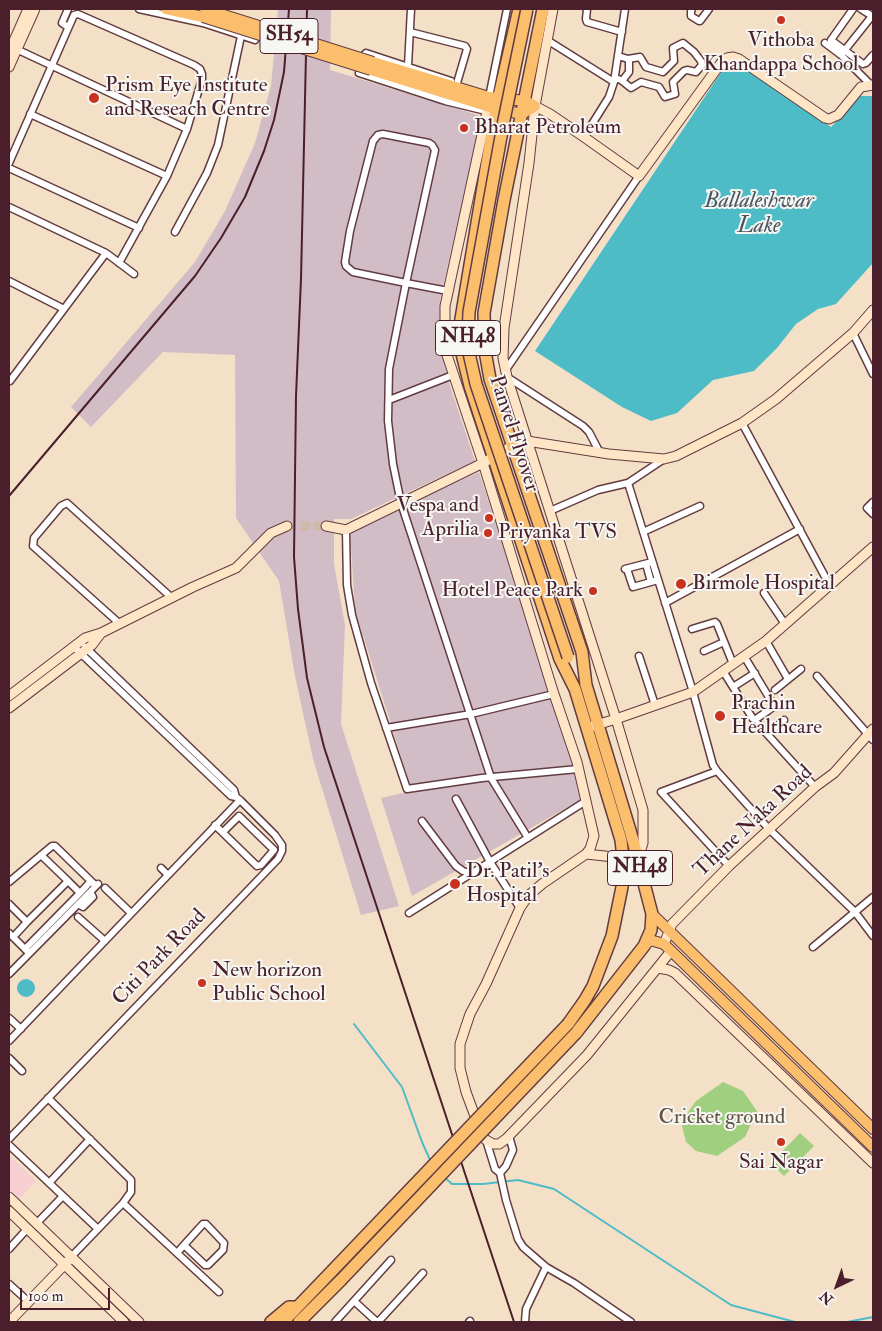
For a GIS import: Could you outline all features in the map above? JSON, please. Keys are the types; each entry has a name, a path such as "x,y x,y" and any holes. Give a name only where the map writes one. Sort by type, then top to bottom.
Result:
{"highway":[{"path":"519,9 504,77 493,103 460,325 462,354 488,460 560,660 574,689"},
{"name":"Panvel Flyover","path":"527,9 469,312 469,354 476,384 571,656 586,685"},
{"name":"Panvel Flyover","path":"534,9 476,314 475,338 476,352 483,382 571,656 574,689"},
{"path":"543,9 534,83 530,104 522,114 504,200 483,326 487,367 582,652 586,685"},
{"name":"NH48","path":"299,1322 332,1271 568,1024 593,986 612,936 622,887 623,858 621,840 592,726 586,685"},
{"name":"NH48","path":"284,1322 304,1314 341,1280 576,1033 644,946 651,930 652,914 636,851 592,726 574,689"},
{"path":"271,1322 289,1307 304,1314"}],"main road":[{"name":"SH54","path":"166,9 204,12 493,103 522,114"},
{"name":"SH54","path":"493,103 530,104"},
{"path":"652,914 873,1129"},
{"path":"644,946 650,940 667,948 873,1147"}],"street":[{"path":"9,67 12,49 28,9"},
{"path":"12,49 35,9"},
{"path":"68,9 62,23 68,27"},
{"path":"139,9 203,23 255,40"},
{"path":"408,66 411,9"},
{"path":"507,9 493,103 445,306 447,355 453,375 488,460 554,694 578,769 594,836 590,849 586,854 535,890 528,896 520,908 486,984 470,1014 460,1044 460,1068 466,1092 482,1135 486,1140 495,1169 500,1174 518,1239 523,1247 546,1267 574,1283 631,1322"},
{"path":"504,77 501,64 514,9"},
{"path":"534,83 547,40 553,9"},
{"path":"587,9 587,22 622,32"},
{"path":"584,137 609,97 615,80 625,9"},
{"path":"692,9 691,16 699,21 709,9"},
{"path":"853,9 831,38 872,85"},
{"path":"843,53 872,17 861,9"},
{"path":"9,163 74,15 78,14 186,61 200,69 202,79 187,129 167,176 119,263"},
{"path":"410,32 465,46 467,49 457,83"},
{"path":"175,232 207,173 218,145 241,36"},
{"path":"547,40 615,80 622,81 631,88 641,82 659,86 665,97 675,94 673,82 684,70 696,72 702,65 694,52 682,44 673,48 674,61 663,72 646,67 640,57 629,59 618,56"},
{"path":"825,44 865,64 873,55"},
{"path":"12,49 53,66 187,129"},
{"path":"366,53 457,83 493,103 445,101 360,73 362,56 366,53"},
{"path":"506,374 639,176 721,63 727,58 739,59 824,118 829,119 838,115 861,87 872,85"},
{"path":"622,81 630,70 629,59"},
{"path":"636,851 641,849 643,843 643,810 616,719 506,374 503,358 504,328 529,163 530,104 550,114 639,176"},
{"path":"30,114 167,176"},
{"path":"448,291 406,283 352,272 346,266 350,231 373,141 378,135 383,134 429,143 434,147 428,183 406,283 389,368 388,421 393,464 401,503 491,778 528,838"},
{"path":"9,168 139,228"},
{"path":"9,207 106,253 134,274"},
{"path":"9,380 106,253"},
{"path":"9,281 64,309"},
{"path":"326,526 346,530 488,460 512,446 527,441 600,453 664,459 676,456 742,423 776,399 853,333 873,310"},
{"path":"853,333 873,374"},
{"path":"506,374 583,426 589,432 600,453"},
{"path":"389,400 453,375"},
{"path":"742,423 829,584"},
{"path":"550,511 598,490 628,483 664,459"},
{"path":"628,483 643,532 649,563 665,602 716,771 769,829 855,912 873,936"},
{"path":"873,502 868,508 873,514"},
{"path":"120,624 33,546 34,538 61,506 67,503 176,596"},
{"path":"643,532 700,506"},
{"path":"9,695 80,648 92,645 102,633 189,589 236,568 271,533 287,526"},
{"path":"665,602 800,529"},
{"path":"346,530 347,585 352,615 371,683 407,789 578,769"},
{"path":"592,726 693,692 766,641 873,547"},
{"path":"649,563 626,569 633,587 655,581"},
{"path":"764,593 785,624"},
{"path":"692,629 715,622 733,664"},
{"path":"766,641 788,679"},
{"path":"704,651 724,642"},
{"path":"9,708 80,648"},
{"path":"9,1041 238,799 234,790 169,733 80,648"},
{"path":"639,656 655,705"},
{"path":"723,671 753,719 756,719 773,707 755,672 744,656"},
{"path":"775,690 801,670"},
{"path":"733,687 755,672"},
{"path":"817,676 871,735"},
{"path":"386,728 471,714 554,694"},
{"path":"767,734 784,720"},
{"path":"758,724 815,787"},
{"name":"Thane Naka Road","path":"509,1136 588,1055 658,968 667,948 669,930 672,924 729,866 815,787 834,773 871,735"},
{"path":"716,771 661,792 729,866"},
{"name":"Citi Park Road","path":"9,1139 278,859 282,851 282,844 238,799"},
{"path":"456,799 490,862 520,908"},
{"path":"409,913 586,801"},
{"path":"223,832 237,817 240,817 274,850 260,866"},
{"path":"422,821 456,866 463,871 473,874"},
{"path":"215,825 265,872"},
{"path":"9,882 52,846 55,846 95,884"},
{"path":"586,854 623,858"},
{"path":"41,855 80,892"},
{"path":"160,868 168,875"},
{"path":"12,934 27,922 68,881"},
{"path":"27,949 78,904 95,884"},
{"path":"9,974 27,949 80,892 95,884"},
{"path":"105,888 131,913"},
{"path":"813,947 873,897"},
{"path":"9,904 27,922"},
{"path":"78,917 104,941"},
{"path":"9,927 12,934 27,949"},
{"path":"658,968 675,973 873,1163"},
{"path":"9,1018 21,1029"},
{"path":"9,1058 22,1071"},
{"path":"10,1322 124,1203 131,1192 131,1180 48,1098"},
{"path":"486,1140 493,1144 500,1144 509,1136 513,1150 500,1174"},
{"path":"48,1182 90,1139"},
{"path":"9,1145 98,1229"},
{"path":"9,1196 139,1322"},
{"path":"37,1224 63,1196"},
{"path":"124,1203 219,1292"},
{"path":"9,1211 124,1322"},
{"path":"177,1253 184,1245 203,1224 206,1224 224,1243 223,1250 208,1265 205,1265 184,1245"},
{"path":"9,1249 27,1229"},
{"path":"335,1322 391,1260"},
{"path":"525,1322 526,1309 546,1267"},
{"path":"354,1301 378,1322 423,1273"},
{"path":"9,1284 28,1302"}],"shaded area":[{"path":"278,9 331,9 330,70 481,116 440,300 440,337 448,380 475,461 351,519 334,519 334,564 345,625 341,724 399,906 361,915 313,759 295,676 279,581 236,518 235,355 163,352 91,427 71,407 195,262 225,211 255,143 271,86"},
{"path":"479,472 574,762 580,800 412,896 381,798 412,791 355,610 350,530"},
{"path":"9,1155 36,1181 19,1199 9,1190"}],"green space":[{"name":"Cricket ground","path":"723,1082 743,1091 757,1111 745,1137 717,1156 696,1151 686,1142 681,1122 696,1101"},
{"path":"800,1133 814,1146 784,1176 771,1163"}],"water":[{"name":"Ballaleshwar Lake","path":"726,65 739,65 831,127 860,96 873,96 873,263 836,304 818,309 796,324 777,348 754,371 713,380 677,413 651,421 622,407 535,351"},
{"path":"22,979 30,979 35,984 33,995 22,997 17,992 17,984"}],"waterway":[{"path":"354,1024 402,1087 431,1162"},
{"path":"444,1177 452,1184 483,1184 518,1180 554,1189 731,1305 795,1322"},
{"path":"847,1322 873,1317"}],"tunnel":[{"path":"287,526 326,526"}],"railway":[{"path":"9,496 195,276 221,238 245,197 264,151 274,120 284,72 289,9"},
{"path":"307,9 301,279 296,396 294,557 298,609 307,678 324,747 514,1322"}],"place":[{"name":"Vithoba Khandappa School","path":"781,20"},
{"name":"Prism Eye Institute and Reseach Centre","path":"94,98"},
{"name":"Bharat Petroleum","path":"464,128"},
{"name":"Vespa and Aprilia","path":"489,518"},
{"name":"Priyanka TVS","path":"488,533"},
{"name":"Birmole Hospital","path":"681,584"},
{"name":"Hotel Peace Park","path":"593,591"},
{"name":"Prachin Healthcare","path":"720,716"},
{"name":"Dr. Patil's Hospital","path":"455,884"},
{"name":"New horizon Public School","path":"202,983"},
{"name":"Sai Nagar","path":"781,1142"}]}
